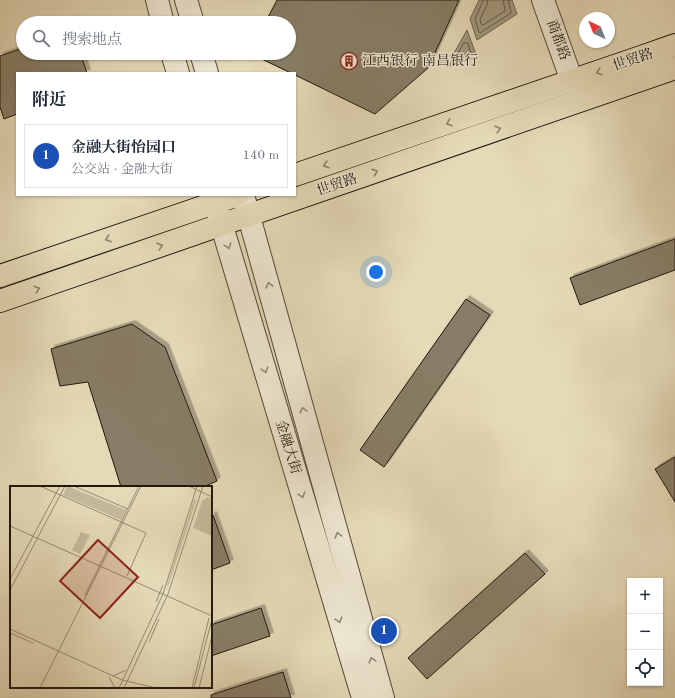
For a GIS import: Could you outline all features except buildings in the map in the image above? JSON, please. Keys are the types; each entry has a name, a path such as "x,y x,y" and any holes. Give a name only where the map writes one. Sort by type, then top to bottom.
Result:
{"main road":[{"name":"世贸路","path":"296,175 675,45"},
{"name":"世贸路","path":"296,189 675,68"},
{"path":"0,276 214,199 232,196"},
{"name":"世贸路","path":"0,301 222,225 246,205 274,196"}],"street":[{"path":"157,0 161,16"},
{"path":"186,0 190,16"},
{"name":"商都路","path":"544,0 572,81"},
{"path":"174,60 178,72"},
{"path":"203,60 207,72"},
{"name":"金融大街","path":"214,199 363,698"},
{"name":"金融大街","path":"246,205 383,698"}],"water":[{"path":"479,0 512,0 517,14 477,40 470,19"},
{"path":"467,30 477,57 446,67"}],"place":[{"name":"江西银行 南昌银行","path":"349,61"},
{"name":"金融大街怡园口","path":"384,631"}]}
